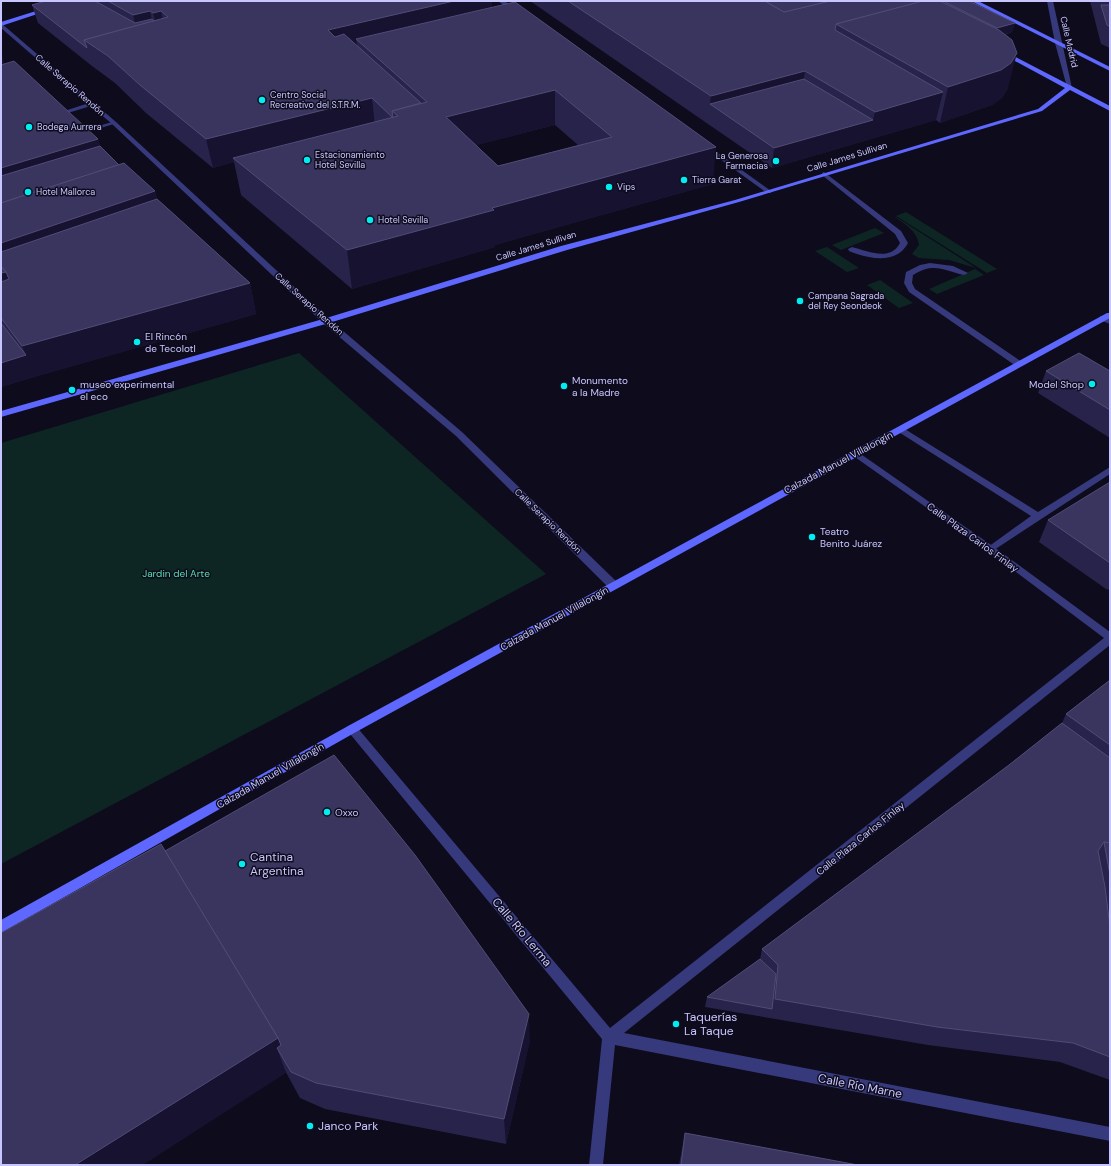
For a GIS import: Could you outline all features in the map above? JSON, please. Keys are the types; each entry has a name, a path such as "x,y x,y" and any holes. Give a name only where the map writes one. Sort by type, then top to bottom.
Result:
{"main road":[{"path":"1,25 74,1"},
{"path":"974,1 1110,69"},
{"path":"1001,52 1110,109"},
{"name":"Calle James Sullivan","path":"1,414 326,320 564,248 769,192 824,174 1040,110 1070,87"},
{"name":"Calzada Manuel Villalongín","path":"1,927 352,729 613,585 1019,364 1108,318"}],"street":[{"path":"501,1 525,18"},
{"name":"Calle Madrid","path":"1050,1 1058,43 1070,87"},
{"name":"Calle Serapio Rendón","path":"1,25 114,123 326,320 459,434 613,585"},
{"path":"47,117 92,104"},
{"path":"68,136 114,123"},
{"path":"698,141 769,192"},
{"path":"824,174 898,233 904,243 902,248 885,256 871,256 852,249"},
{"path":"964,273 945,266 931,264 918,268 909,274 908,283 916,294 1019,364"},
{"path":"900,429 1038,516"},
{"name":"Calle Plaza Carlos Finlay","path":"609,1037 1110,638 991,548 855,453"},
{"path":"991,548 1110,470"},
{"name":"Calle Río Lerma","path":"352,729 609,1037"},
{"path":"596,1165 609,1037"},
{"name":"Calle Río Marne","path":"609,1037 1110,1134"}],"green space":[{"path":"906,212 997,269 987,273 896,216"},
{"path":"895,217 976,268 949,260 919,258 912,254 919,245 918,240 910,229"},
{"path":"875,228 884,233 841,250 832,245"},
{"path":"827,247 859,268 847,272 815,251"},
{"path":"975,269 984,275 937,294 929,289"},
{"path":"880,280 913,303 899,308 867,285"},
{"name":"Jardin del Arte","path":"299,353 546,574 1,864 1,443"}],"building":[{"path":"45,1 95,1 135,23 152,19 154,21 84,40 87,48 32,5"},
{"path":"108,1 454,1 328,30 335,37 344,34 421,103 392,111 393,118 372,98 206,139 140,85 108,56 84,40 168,17 161,11 153,13 150,11 133,15"},
{"path":"568,1 765,1 784,12 830,1 914,1 917,3 836,24 835,30 943,92 875,112 805,71 711,96"},
{"path":"765,1 830,1 784,12"},
{"path":"923,1 940,1 999,30 1012,40 1017,53 1011,63 1001,70 948,87 836,24"},
{"path":"943,1 969,1 1015,23 997,28"},
{"path":"515,2 716,147 492,208 494,210 347,250 233,158 398,116 392,111 427,102 356,39","holes":["555,90 612,137 498,166 446,117"]},
{"path":"1101,5 1110,5 1110,27 1107,25"},
{"path":"14,61 98,139 1,168 1,65"},
{"path":"804,79 873,120 774,148 710,104"},
{"name":"Hotel Mallorca","path":"100,146 119,165 1,203 1,176"},
{"path":"124,163 155,191 1,243 1,203"},
{"path":"157,199 250,283 22,346 1,318 1,282 9,279 1,266 1,252"},
{"path":"1,266 6,272 1,273"},
{"path":"1,323 26,355 1,363"},
{"path":"1079,353 1110,371 1110,410 1046,371"},
{"path":"1110,482 1110,563 1048,520"},
{"path":"1110,680 1110,745 1066,714"},
{"path":"1062,723 1110,758 1110,843 1104,842 1098,851 1105,887 1110,927 1110,1057 1073,1043 937,1027 775,999 778,965 762,949 1009,765"},
{"path":"334,755 415,855 529,1014 504,1119 316,1083 291,1072 277,1048 281,1045 278,1038 165,851"},
{"path":"1104,842 1110,843 1110,875"},
{"path":"161,844 278,1038 75,1165 1,1165 1,933"},
{"path":"760,959 776,974 772,1009 707,997"},
{"path":"685,1133 858,1165 681,1165"}],"place":[{"name":"Centro Social Recreativo del S.T.R.M.","path":"262,100"},
{"name":"Bodega Aurrera","path":"29,127"},
{"name":"Estacionamiento Hotel Sevilla","path":"307,160"},
{"name":"La Generosa Farmacias","path":"776,161"},
{"name":"Tierra Garat","path":"684,180"},
{"name":"Vips","path":"609,187"},
{"name":"Hotel Mallorca","path":"28,192"},
{"name":"Hotel Sevilla","path":"370,220"},
{"name":"Campana Sagrada del Rey Seondeok","path":"800,301"},
{"name":"El Rincón de Tecolotl","path":"137,342"},
{"name":"Model Shop","path":"1092,384"},
{"name":"Monumento a la Madre","path":"564,386"},
{"name":"museo experimental el eco","path":"72,390"},
{"name":"Teatro Benito Juárez","path":"812,537"},
{"name":"Oxxo","path":"327,812"},
{"name":"Cantina Argentina","path":"242,864"},
{"name":"Taquerías La Taque","path":"676,1024"},
{"name":"Janco Park","path":"310,1126"}]}
